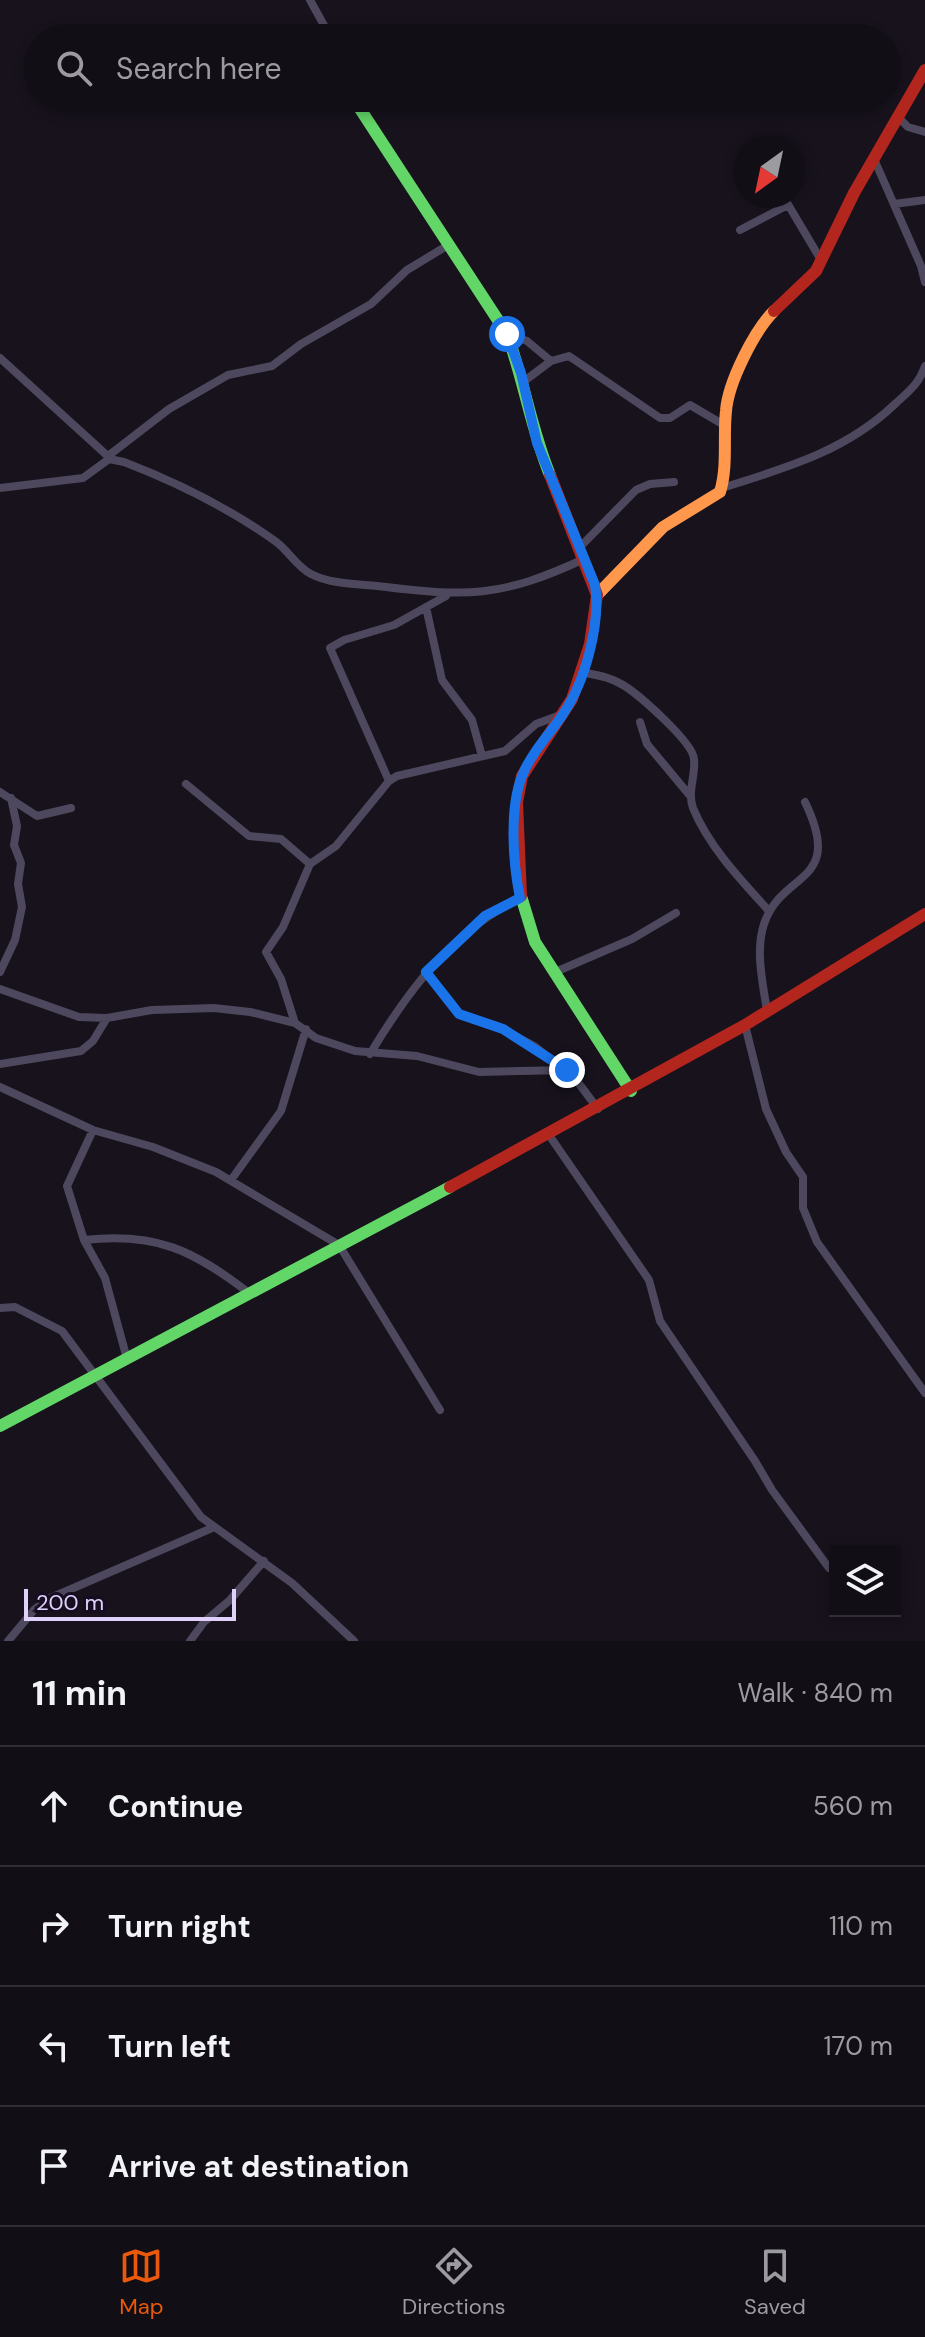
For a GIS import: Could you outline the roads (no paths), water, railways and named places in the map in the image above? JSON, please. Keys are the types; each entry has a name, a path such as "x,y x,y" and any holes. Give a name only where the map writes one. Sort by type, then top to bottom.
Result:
{"main road":[{"path":"901,112 925,70"},
{"path":"362,112 507,334 523,382 533,433 597,595 582,672 563,714 522,776 515,845 520,898 526,923 553,973 631,1091"},
{"path":"597,595 663,527 722,488 724,425 737,372 770,315 809,279 821,260 901,112"},
{"path":"0,1426 631,1091 767,1012 925,914"}],"street":[{"path":"310,0 323,24"},
{"path":"898,117 908,127 925,132"},
{"path":"874,159 925,282"},
{"path":"894,204 925,200"},
{"path":"740,230 782,208"},
{"path":"787,208 821,260"},
{"path":"0,488 83,478 169,409 228,375 272,366 301,344 371,304 407,270 450,244"},
{"path":"507,334 527,341 551,361"},
{"path":"523,382 561,356 577,360 660,418 670,418 690,405 724,425"},
{"path":"0,358 110,458 136,466 230,512 274,541 300,567 317,577 448,595 511,589 582,553 636,490 650,484 674,482"},
{"path":"722,488 823,453 856,438 922,387 925,366"},
{"path":"389,781 330,648 344,640 394,625 448,595"},
{"path":"426,607 442,680 472,720 482,756"},
{"path":"582,672 624,685 687,746 695,761 691,797"},
{"path":"295,1023 281,979 266,952 283,927 310,864 336,846 389,781 397,776 505,751 536,724 563,714"},
{"path":"640,722 647,744 691,797 696,813 731,869 769,911"},
{"path":"186,784 249,836 281,839 310,864"},
{"path":"0,792 37,816 71,808"},
{"path":"0,972 15,940 22,907 18,884 21,860 14,845 17,826 11,798"},
{"path":"767,1012 761,940 769,911 809,873 815,862 817,833 805,802"},
{"path":"370,1054 426,972 485,916 520,898"},
{"path":"553,973 632,939 676,913"},
{"path":"426,972 459,1014 503,1029 567,1070 598,1109"},
{"path":"0,989 67,1014 107,1018 152,1010 214,1008 295,1023 321,1040 370,1054 417,1056 479,1072 567,1070"},
{"path":"0,1064 81,1051 93,1041 107,1018"},
{"path":"745,1025 766,1109 786,1152 803,1177 803,1208 817,1242 925,1393"},
{"path":"231,1180 281,1111 306,1029"},
{"path":"0,1087 93,1130 153,1147 231,1180 339,1245 440,1410"},
{"path":"93,1130 67,1182 84,1240 105,1278 127,1360"},
{"path":"549,1135 649,1280 656,1314 665,1329 772,1490 829,1568"},
{"path":"84,1240 137,1237 161,1242 220,1271 249,1293"},
{"path":"0,1308 15,1307 60,1328 181,1494 212,1528 264,1561 354,1641"},
{"path":"8,1641 48,1599 180,1545 212,1528"},
{"path":"190,1641 264,1561"}]}
